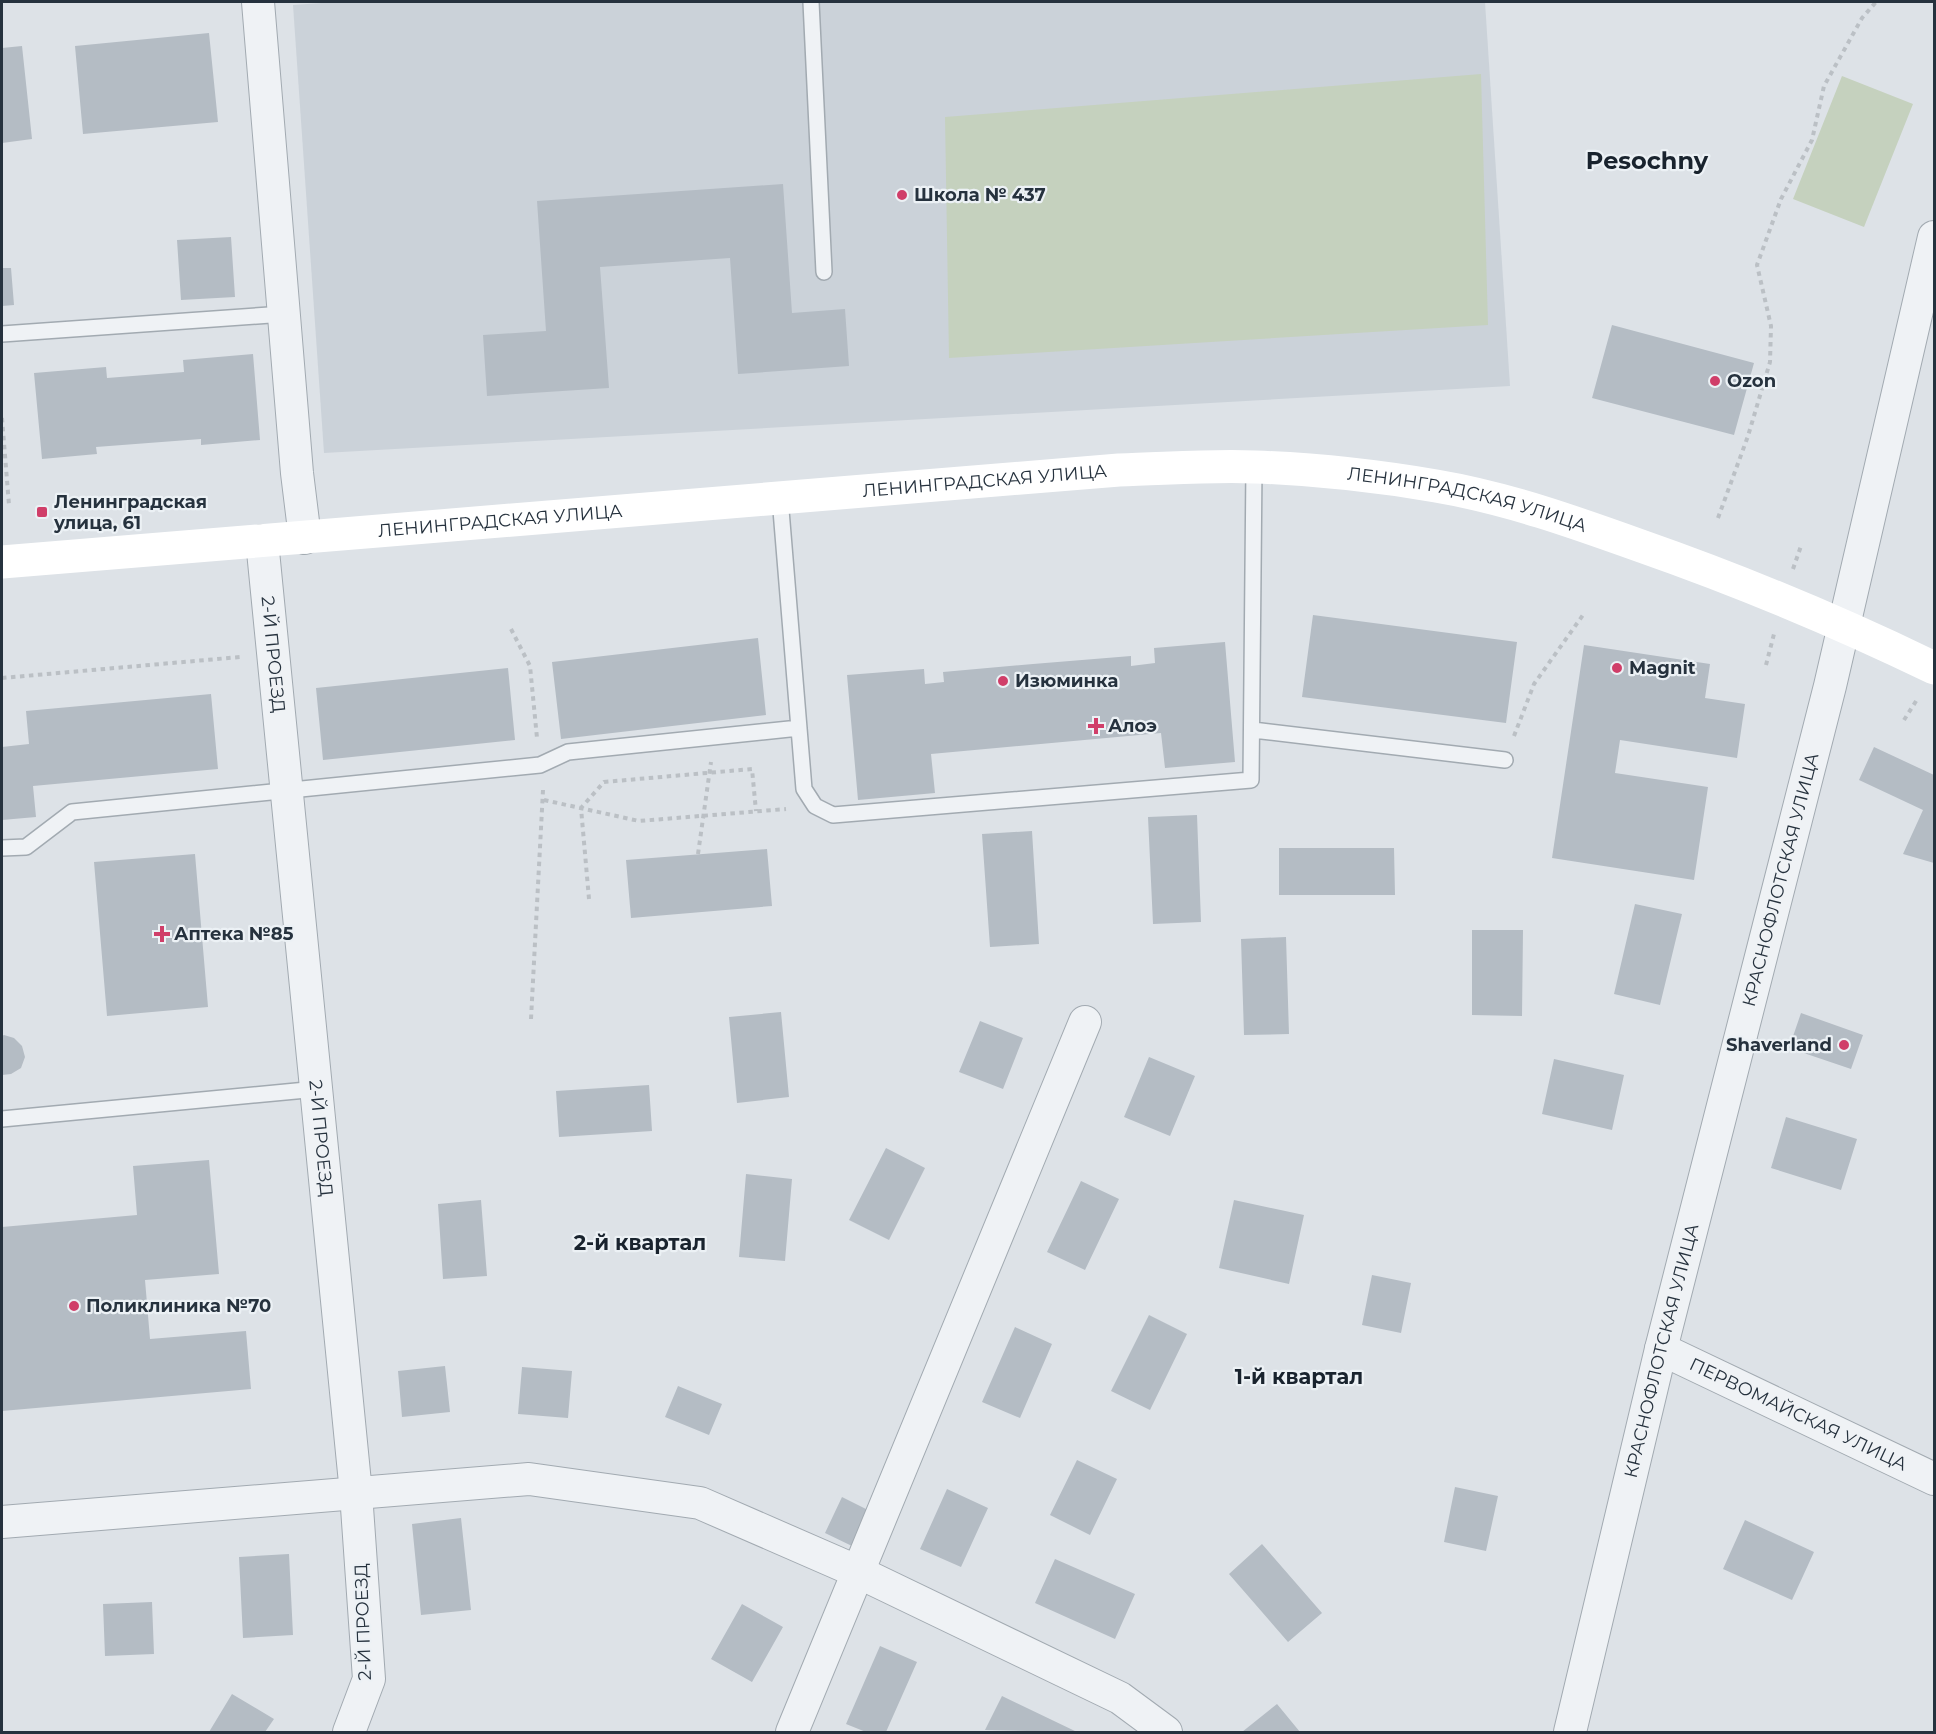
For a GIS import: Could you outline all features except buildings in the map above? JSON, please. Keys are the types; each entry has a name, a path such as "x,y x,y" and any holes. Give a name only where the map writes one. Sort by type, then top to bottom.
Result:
{"main road":[{"name":"ЛЕНИНГРАДСКАЯ УЛИЦА","path":"2,561 1119,470 1254,466 1354,474 1438,486 1496,499 1579,523 1700,566 1845,624 1935,668"}],"street":[{"path":"258,2 304,538"},
{"name":"КРАСНОФЛОТСКАЯ УЛИЦА","path":"1570,1732 1661,1349 1845,624 1935,237"},
{"name":"2-Й ПРОЕЗД","path":"262,541 356,1493 369,1680 349,1732"},
{"path":"792,1732 856,1571 1085,1022"},
{"name":"ПЕРВОМАЙСКАЯ УЛИЦА","path":"1661,1349 1935,1479"},
{"path":"2,1522 529,1479 700,1503 856,1571 1120,1698 1166,1732"}],"lane":[{"path":"811,2 824,272"},
{"path":"2,334 284,314"},
{"path":"780,498 804,789 815,806 833,815 1251,780 1254,466"},
{"path":"2,849 26,847 72,812 540,765 568,752 799,728"},
{"path":"1253,730 1505,760"},
{"path":"2,1119 317,1089"}],"path":[{"path":"1718,518 1748,436 1770,362 1771,326 1757,265 1781,199 1812,141 1824,86 1863,18 1876,2"},
{"path":"2,418 9,505"},
{"path":"1505,760 1534,684 1583,615"},
{"path":"511,629 530,666 544,800 531,1019"},
{"path":"2,678 246,656"},
{"path":"698,854 714,737"},
{"path":"589,899 581,808 604,782 752,769 756,811"},
{"path":"544,800 639,821 815,806"}],"shaded area":[{"name":"Школа № 437","path":"336,2 1485,2 1510,386 324,453 293,5"}],"green space":[{"path":"1481,74 1488,325 949,358 945,117"},
{"path":"1842,76 1913,104 1864,227 1793,199"}],"place":[{"name":"Школа № 437","path":"902,195"},
{"name":"Ozon","path":"1715,381"},
{"name":"Ленинградская улица, 61","path":"42,512"},
{"name":"Magnit","path":"1617,668"},
{"name":"Изюминка","path":"1003,681"},
{"name":"Алоэ","path":"1096,726"},
{"name":"Аптека №85","path":"162,934"},
{"name":"Shaverland","path":"1844,1045"},
{"name":"Поликлиника №70","path":"74,1306"}],"district":[{"name":"Pesochny","path":"1647,161"},
{"name":"2-й квартал","path":"640,1243"},
{"name":"1-й квартал","path":"1299,1377"}]}
